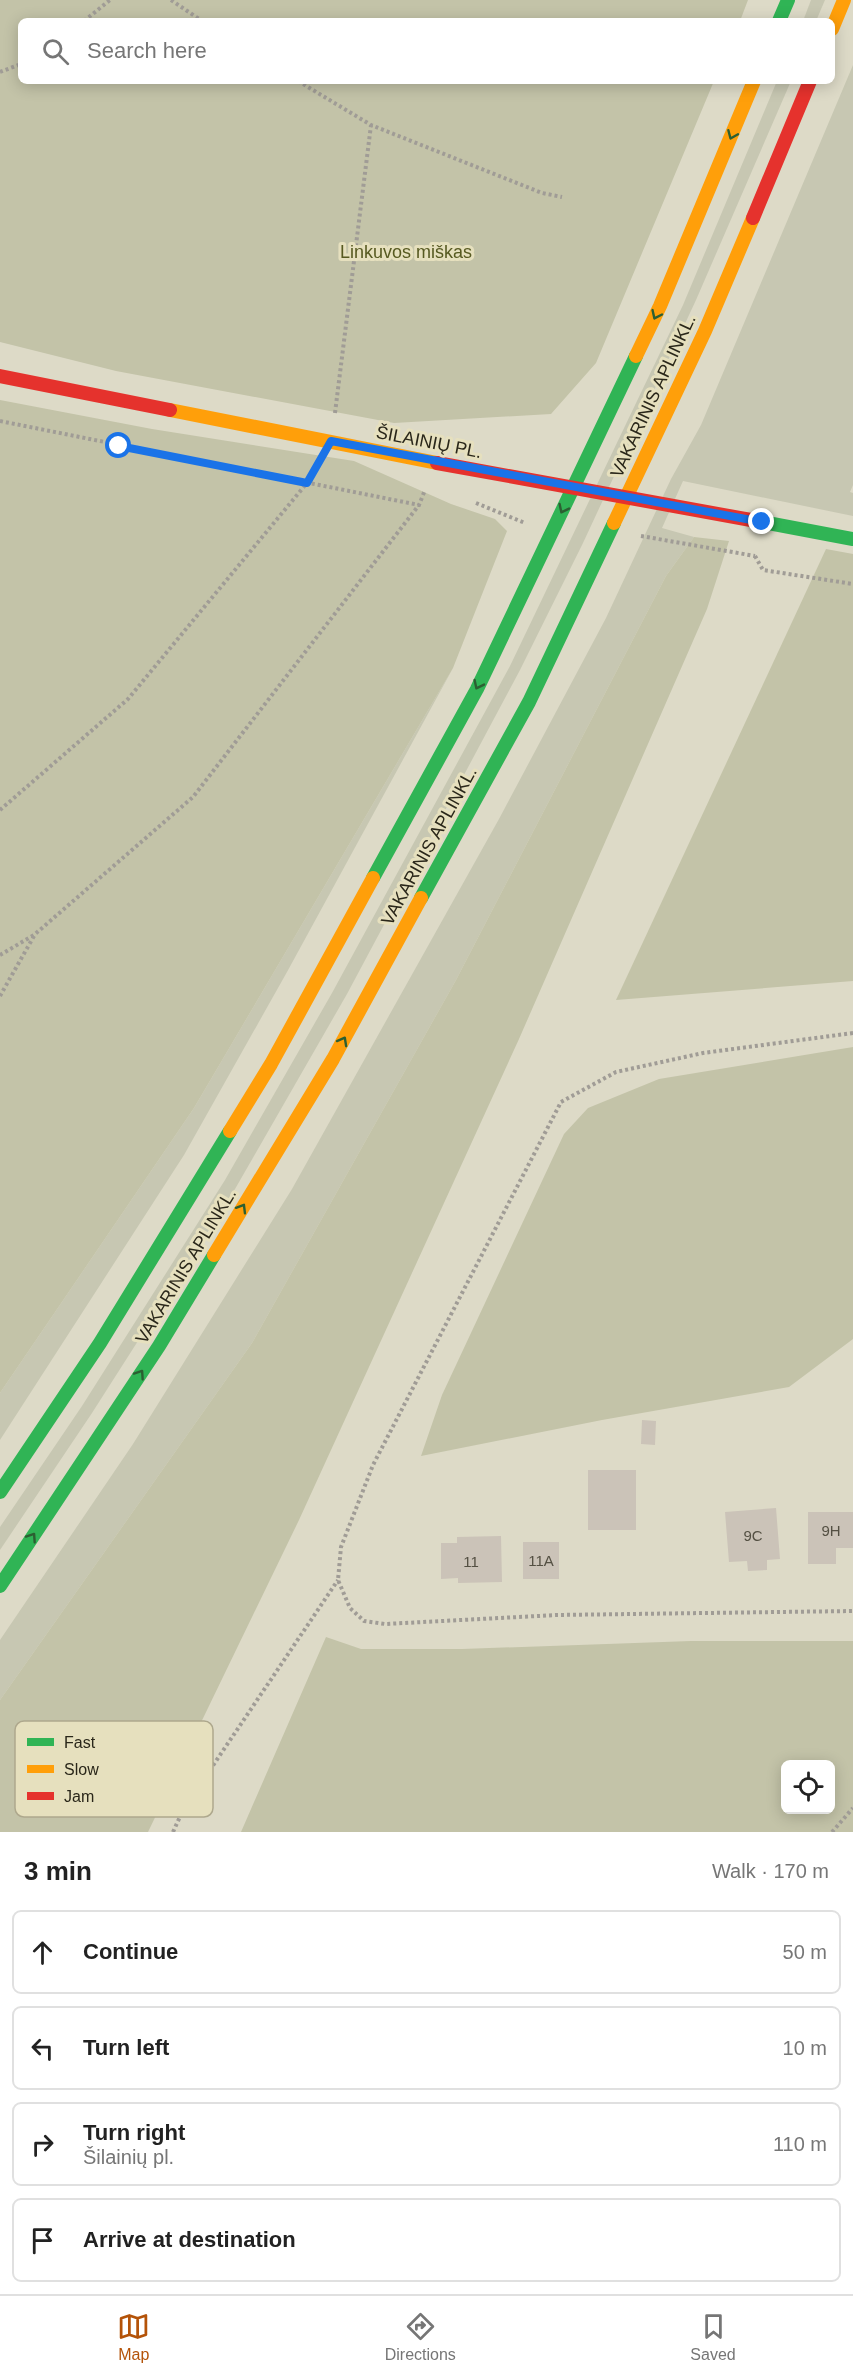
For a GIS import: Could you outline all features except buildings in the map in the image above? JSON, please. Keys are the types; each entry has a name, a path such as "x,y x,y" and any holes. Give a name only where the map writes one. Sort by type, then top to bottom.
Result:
{"main road":[{"path":"780,18 788,0"},
{"path":"835,22 844,0"},
{"name":"VAKARINIS APLINKL.","path":"0,1492 100,1343 271,1064 477,689 660,306 753,84"},
{"name":"VAKARINIS APLINKL.","path":"0,1586 159,1346 333,1059 529,702 705,331 809,84"},
{"name":"ŠILAINIŲ PL.","path":"0,376 437,463 853,539"}],"path":[{"path":"88,18 110,0"},
{"path":"171,0 198,18"},
{"path":"0,72 18,65"},
{"path":"303,84 371,125 542,193 562,197"},
{"path":"0,810 128,699 307,483 331,441 371,125"},
{"path":"0,421 419,505"},
{"path":"0,955 34,936 193,797 419,505 437,463"},
{"path":"469,500 551,534"},
{"path":"762,522 755,556 763,570 853,584"},
{"path":"610,530 755,556"},
{"path":"0,996 34,936"},
{"path":"853,1033 703,1053 616,1072 561,1102 373,1465 341,1548 338,1580 350,1608 364,1621 385,1624 557,1614 853,1611"},
{"path":"213,1765 338,1580"},
{"path":"832,1832 853,1808"},
{"path":"173,1832 180,1817"}],"green space":[{"name":"Linkuvos miškas","path":"0,0 748,0 741,18 18,18 18,84 713,84 596,363 551,414 394,423 116,371 0,342"},
{"path":"811,0 825,0 817,18 804,18"},
{"path":"853,65 853,485 850,492 853,493 853,516 683,481 662,528 694,537 666,576 456,980 252,1343 0,1700 0,1640 133,1444 292,1189 499,819 606,618 671,479 701,425"},
{"path":"776,84 790,84 696,300 583,543 520,670 347,994 235,1189 92,1413 0,1550 0,1527 82,1406 225,1180 332,993 510,666 683,305"},
{"path":"0,400 152,429 354,461 451,504 495,519 507,531 453,668 194,1108 0,1393"},
{"path":"694,537 729,541 707,609 519,1039 299,1520 202,1721 15,1721 15,1817 155,1817 148,1832 0,1832 0,1700 252,1343 456,980 666,576"},
{"path":"826,549 853,554 853,981 616,1000"},
{"path":"453,668 184,1155 0,1440 0,1393 194,1108"},
{"path":"853,1047 853,1339 789,1387 602,1420 421,1456 442,1395 564,1134 588,1108 659,1079"},
{"path":"326,1637 361,1649 462,1649 691,1641 853,1641 853,1832 241,1832"}],"traffic: fast":[{"path":"780,18 788,0"},
{"path":"373,878 477,689 636,356"},
{"path":"762,522 853,539"},
{"path":"421,898 529,702 614,523"},
{"path":"0,1492 100,1343 230,1131"},
{"path":"0,1586 159,1346 214,1255"}],"traffic: slow":[{"path":"835,22 844,0"},
{"path":"636,356 660,306 753,84"},
{"path":"614,523 705,331 753,218"},
{"path":"170,410 437,463"},
{"path":"230,1131 271,1064 373,878"},
{"path":"214,1255 333,1059 421,898"}],"traffic: jam":[{"path":"753,218 809,84"},
{"path":"0,376 170,410"},
{"path":"437,463 762,522"}],"route":[{"path":"119,446 307,483 331,441 437,463 762,522"}]}
